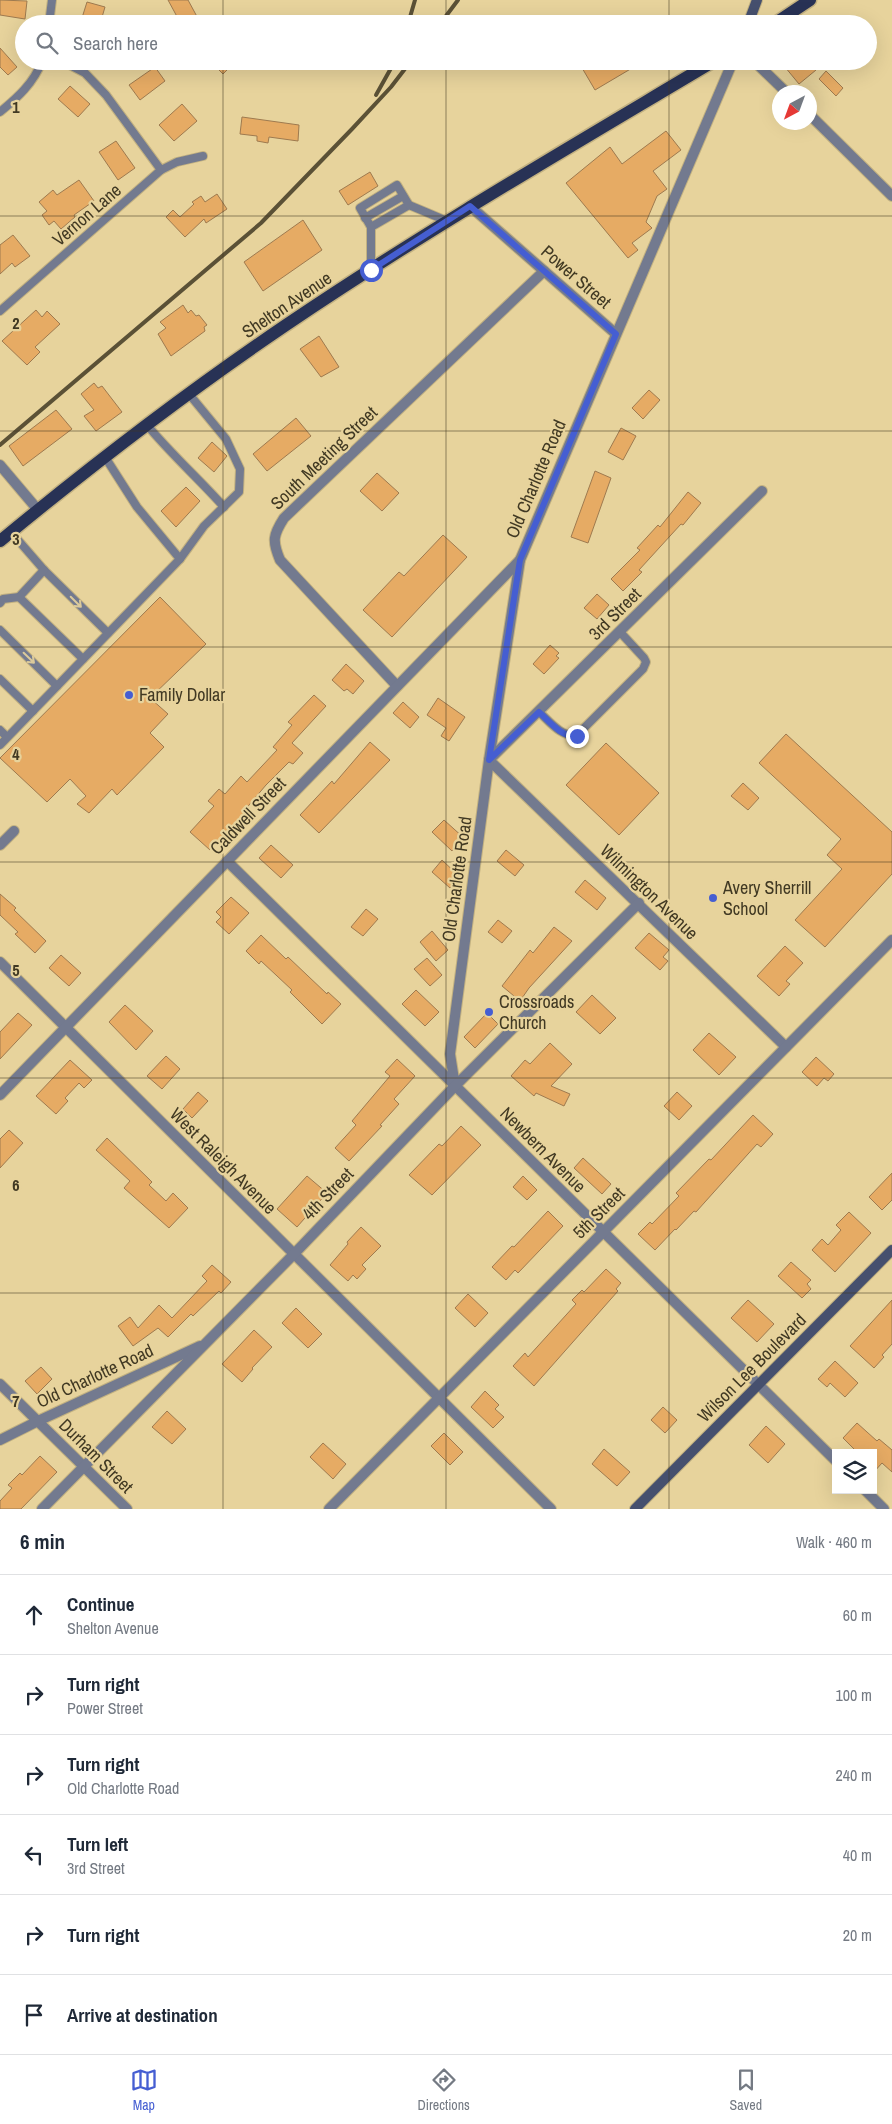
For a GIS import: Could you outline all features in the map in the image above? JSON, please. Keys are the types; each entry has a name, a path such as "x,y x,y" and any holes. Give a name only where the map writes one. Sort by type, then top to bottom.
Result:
{"main road":[{"path":"788,15 810,0"},
{"name":"Shelton Avenue","path":"0,541 147,425 286,325 470,206 699,70"}],"street":[{"path":"751,15 757,0"},
{"name":"Old Charlotte Road","path":"455,1086 450,1054 489,760 520,560 729,70"},
{"path":"763,70 779,85"},
{"path":"817,122 892,196"},
{"name":"Power Street","path":"470,206 616,334"},
{"name":"South Meeting Street","path":"397,686 280,560 274,546 276,530 284,518 544,271"},
{"path":"0,464 38,510"},
{"name":"3rd Street","path":"489,760 762,491"},
{"name":"Caldwell Street","path":"0,1095 520,560"},
{"name":"Wilmington Avenue","path":"489,760 786,1047"},
{"path":"0,846 14,831"},
{"name":"Newbern Avenue","path":"227,861 832,1457"},
{"name":"4th Street","path":"42,1509 294,1254 455,1086 638,904"},
{"name":"5th Street","path":"329,1509 892,940"},
{"name":"West Raleigh Avenue","path":"0,962 551,1509"},
{"name":"Wilson Lee Boulevard","path":"635,1509 892,1250"},
{"name":"Old Charlotte Road","path":"0,1440 38,1420 205,1344"},
{"name":"Durham Street","path":"0,1384 127,1509"},
{"path":"869,1494 884,1509"}],"lane":[{"path":"50,15 52,0"},
{"path":"0,112 27,88 38,70"},
{"path":"79,70 85,73 106,95 161,170"},
{"name":"Vernon Lane","path":"0,311 161,170 177,162 203,156"},
{"path":"371,270 370,227 360,208 397,185 408,205 447,221"},
{"path":"365,218 403,196"},
{"path":"370,227 408,205"},
{"path":"0,745 180,559 204,526 239,492 240,469 226,439 189,394"},
{"path":"147,425 224,507"},
{"path":"105,457 137,507 180,559"},
{"path":"11,532 44,570 108,633"},
{"path":"0,603 3,600 19,597 44,570"},
{"path":"19,597 83,659"},
{"path":"0,630 57,686"},
{"path":"539,712 563,733 570,737 577,736 643,669 646,662 620,632"},
{"path":"0,679 33,711"},
{"path":"0,730 7,737"}],"building":[{"path":"0,0 27,1 25,15 15,15 15,17 0,15"},
{"path":"168,0 188,0 196,15 176,15"},
{"path":"87,2 105,7 103,15 83,15"},
{"path":"0,48 15,65 15,69 8,75 0,67"},
{"path":"151,70 157,70 165,81 140,100 129,85"},
{"path":"219,70 227,70 223,74"},
{"path":"583,70 629,70 595,90"},
{"path":"787,70 816,70 799,84"},
{"path":"826,71 843,88 836,96 819,79"},
{"path":"70,86 90,104 78,117 58,99"},
{"path":"182,104 197,121 174,141 159,125"},
{"path":"242,117 299,125 298,141 269,137 268,143 257,141 257,136 240,134"},
{"path":"666,131 681,150 653,171 667,189 657,196 646,222 652,228 632,243 638,250 628,258 566,183 610,147 622,164"},
{"path":"116,141 135,168 118,180 99,152"},
{"path":"370,172 378,186 348,205 339,191"},
{"path":"79,180 94,201 74,215 75,217 61,229 54,221 49,225 42,215 47,211 39,202 53,190 57,195"},
{"path":"217,194 227,209 206,223 204,219 185,237 166,217 173,210 180,217 194,204 192,202 201,196 205,202"},
{"path":"303,220 322,250 263,291 244,262"},
{"path":"13,235 30,256 15,267 12,263 0,274 0,245"},
{"path":"183,305 188,313 191,310 196,316 199,315 207,325 204,327 205,331 171,356 158,334 166,328 160,322"},
{"path":"36,310 42,317 47,311 60,324 35,347 40,352 27,365 2,341"},
{"path":"319,336 339,367 321,377 300,349"},
{"path":"94,383 98,388 102,386 122,412 96,431 84,416 94,410 81,394"},
{"path":"649,390 660,400 643,419 632,408"},
{"path":"56,410 72,429 23,466 9,446"},
{"path":"296,418 311,436 267,471 253,454"},
{"path":"621,428 636,436 623,460 608,452"},
{"path":"212,442 227,456 214,472 198,458"},
{"path":"595,471 611,478 588,543 571,537"},
{"path":"377,473 399,493 382,511 360,491"},
{"path":"186,487 200,501 176,527 161,511"},
{"path":"688,492 701,503 683,525 681,524 639,570 642,572 623,591 611,579 640,550 637,548 658,525 660,527"},
{"path":"443,535 467,557 392,637 363,610 399,572 404,576"},
{"path":"597,594 609,605 597,619 584,608"},
{"path":"160,597 206,644 150,698 168,714 150,733 164,747 117,795 112,789 89,813 77,804 86,796 70,779 47,802 0,758"},
{"path":"550,645 559,653 556,656 559,658 544,674 533,664"},
{"path":"346,664 364,681 353,694 347,689 344,691 332,680"},
{"path":"314,695 326,706 292,743 303,753 293,764 289,762 266,785 244,811 246,813 210,850 190,832 214,806 208,801 219,789 225,794 241,776 247,782 277,750 273,747 292,725 288,722"},
{"path":"438,698 465,717 449,741 441,736 446,728 427,715"},
{"path":"403,702 419,717 410,728 393,713"},
{"path":"786,734 892,832 892,874 825,947 795,920 842,869 827,855 841,839 759,763"},
{"path":"370,742 390,760 319,833 300,815 332,781 334,784"},
{"path":"606,743 659,793 619,835 566,785"},
{"path":"743,783 759,798 748,810 731,796"},
{"path":"444,820 464,838 452,851 432,832"},
{"path":"271,845 293,865 281,878 259,858"},
{"path":"506,850 524,865 515,876 497,861"},
{"path":"442,860 460,877 450,888 432,872"},
{"path":"585,880 606,898 597,910 575,892"},
{"path":"0,894 16,908 14,910 46,941 35,953 15,934 18,932 0,915"},
{"path":"231,897 249,913 229,934 216,922 221,917 216,912"},
{"path":"366,909 378,919 363,936 351,927"},
{"path":"498,920 512,931 502,943 488,932"},
{"path":"554,927 572,941 529,988 520,1001 502,986 530,950 533,953"},
{"path":"432,931 448,950 436,961 420,942"},
{"path":"649,933 669,950 663,957 668,961 660,970 635,948"},
{"path":"261,935 286,959 288,957 327,994 328,992 341,1004 322,1024 290,992 292,990 261,961 259,964 246,951"},
{"path":"785,946 803,963 786,981 790,984 779,996 757,976"},
{"path":"61,955 81,973 69,986 49,968"},
{"path":"427,958 442,975 430,986 414,969"},
{"path":"416,990 439,1012 425,1026 402,1004"},
{"path":"592,995 616,1018 600,1034 576,1012"},
{"path":"125,1005 153,1031 136,1050 109,1022"},
{"path":"18,1013 32,1025 0,1059 0,1032"},
{"path":"487,1013 498,1024 475,1048 464,1037"},
{"path":"709,1033 736,1057 719,1075 693,1050"},
{"path":"550,1043 572,1064 551,1086 570,1094 564,1106 536,1093 534,1096 511,1076 525,1060 530,1064"},
{"path":"166,1056 180,1069 162,1089 147,1076"},
{"path":"816,1057 834,1074 828,1081 824,1078 817,1086 802,1072"},
{"path":"397,1059 415,1076 394,1099 399,1104 380,1125 382,1126 349,1161 335,1148 356,1125 352,1121 390,1076 385,1072"},
{"path":"70,1060 92,1080 84,1088 79,1083 65,1098 68,1101 56,1114 36,1096"},
{"path":"198,1092 208,1101 192,1118 183,1109"},
{"path":"677,1092 692,1106 679,1120 664,1106"},
{"path":"753,1115 773,1134 761,1147 757,1144 696,1212 694,1211 655,1250 638,1234 650,1222 652,1224 679,1196 676,1193 709,1159 711,1160"},
{"path":"461,1126 481,1145 432,1195 409,1175 439,1144 442,1146"},
{"path":"9,1130 23,1143 0,1168 0,1139"},
{"path":"107,1138 152,1182 149,1185 166,1201 173,1193 188,1208 169,1228 124,1188 130,1181 96,1150"},
{"path":"583,1158 611,1184 602,1194 574,1168"},
{"path":"892,1173 892,1200 882,1210 869,1197"},
{"path":"307,1176 327,1193 297,1227 277,1209"},
{"path":"523,1176 537,1190 527,1200 513,1187"},
{"path":"548,1211 563,1226 518,1273 515,1270 506,1280 492,1267"},
{"path":"849,1212 871,1233 835,1272 812,1250 822,1239 828,1245 841,1230 836,1225"},
{"path":"361,1227 381,1246 362,1265 366,1269 357,1279 353,1275 348,1281 330,1265"},
{"path":"791,1262 811,1280 807,1284 811,1289 802,1298 778,1276"},
{"path":"212,1265 231,1282 221,1293 219,1291 193,1316 191,1314 168,1337 158,1328 133,1346 118,1326 130,1317 138,1328 159,1305 172,1318 207,1281 202,1276"},
{"path":"606,1269 621,1283 616,1289 618,1291 534,1386 513,1366 525,1353 528,1357 576,1304 572,1300 582,1290 584,1292"},
{"path":"468,1294 488,1313 475,1327 455,1308"},
{"path":"748,1300 774,1324 757,1342 731,1318"},
{"path":"892,1300 892,1344 874,1368 850,1346"},
{"path":"296,1308 322,1334 308,1348 282,1323"},
{"path":"254,1330 272,1347 252,1368 242,1382 222,1364"},
{"path":"835,1361 858,1383 845,1397 830,1383 827,1387 818,1379"},
{"path":"41,1367 52,1379 37,1394 25,1381"},
{"path":"485,1391 499,1405 495,1409 504,1417 493,1428 471,1407"},
{"path":"663,1407 677,1420 665,1433 651,1420"},
{"path":"167,1411 186,1429 172,1444 152,1427"},
{"path":"857,1423 877,1441 879,1439 892,1450 892,1472 882,1463 877,1469 877,1449 854,1449 843,1438"},
{"path":"766,1426 785,1444 768,1463 749,1445"},
{"path":"444,1433 463,1452 450,1465 431,1446"},
{"path":"323,1443 346,1464 333,1479 310,1457"},
{"path":"604,1449 630,1472 617,1486 592,1464"},
{"path":"40,1456 57,1472 21,1509 0,1509 0,1501 12,1488 8,1485 20,1473 22,1475"}],"railway":[{"path":"411,15 415,0"},
{"path":"447,15 458,0"},
{"path":"376,95 390,70"},
{"path":"0,445 261,223 352,129 404,70"}],"place":[{"name":"Family Dollar","path":"129,695"},
{"name":"Avery Sherrill School","path":"713,898"},
{"name":"Crossroads Church","path":"489,1012"}],"route":[{"path":"371,270 470,206 616,334 520,560 489,760 539,712 563,733 570,737 577,736"}]}
